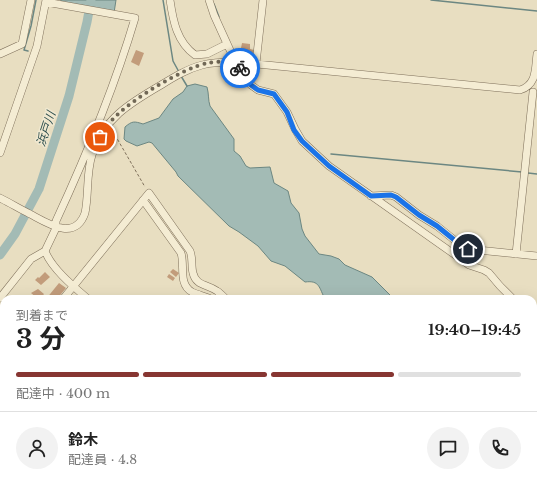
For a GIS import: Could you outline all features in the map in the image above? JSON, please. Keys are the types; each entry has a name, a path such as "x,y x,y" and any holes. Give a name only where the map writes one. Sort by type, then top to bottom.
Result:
{"street":[{"path":"0,54 22,44 31,0"},
{"path":"170,0 173,23 187,49 196,55 206,54 227,44"},
{"path":"209,0 227,44 236,62 251,85 258,90 274,94 287,112 294,130 312,152 329,166 469,265 489,273 509,295"},
{"path":"256,63 262,0"},
{"path":"0,153 37,46 46,1 135,18 113,87 96,132 56,222 56,228 43,252 31,259 2,295"},
{"path":"516,254 532,91 531,84 534,78 537,54"},
{"path":"0,198 56,228 67,229 77,225 84,218 89,166 92,155 108,124 121,111 141,97 187,70 208,63 256,63 532,91"},
{"path":"66,295 149,193 190,251 192,256 192,272 195,279 198,283 217,290 222,295"},
{"path":"371,196 391,195 396,197 419,215 437,226 463,247 468,249 537,256"},
{"path":"143,200 181,253 183,260 183,278 186,287 190,291 200,295"},
{"path":"43,252 84,295"}],"path":[{"path":"100,137 108,137 113,133 115,135 149,193"}],"water":[{"path":"61,0 116,0 114,13 60,4"},
{"path":"195,84 207,87 210,106 234,139 234,151 240,156 246,166 250,168 270,167 274,183 288,191 291,203 299,213 305,236 319,254 339,259 345,265 372,277 390,295 323,295 320,288 314,282 305,282 285,266 271,261 258,246 229,226 178,176 152,143 149,142 137,146 124,139 125,127 127,125 133,122 143,124 159,118 173,99 183,92 187,86"}],"building":[{"path":"242,43 250,44 250,49 254,50 253,57 241,56 242,54 238,53 238,48 241,48"},
{"path":"136,50 144,53 139,66 131,62"},
{"path":"173,269 179,273 176,277 170,272"},
{"path":"45,272 50,277 41,285 35,280"},
{"path":"169,274 175,278 173,281 167,277"},
{"path":"59,283 66,288 60,295 49,295"},
{"path":"38,289 44,294 33,295 31,293"}],"waterway":[{"path":"28,51 24,50 31,26 36,0"},
{"name":"浜戸川","path":"0,255 15,234 39,189 69,96 91,0"},
{"path":"163,0 173,61 179,72"},
{"path":"431,0 537,11"},
{"path":"214,4 219,17"},
{"path":"181,76 187,86"},
{"path":"331,154 522,172"},
{"path":"528,173 537,174"}],"way so far":[{"path":"100,137 108,124 130,104 187,70 214,62 236,62 240,68"}],"route":[{"path":"240,68 251,85 258,90 274,94 287,112 294,130 302,141 312,152 329,166 371,196 391,195 396,197 419,215 437,226 463,247 468,249"}]}
